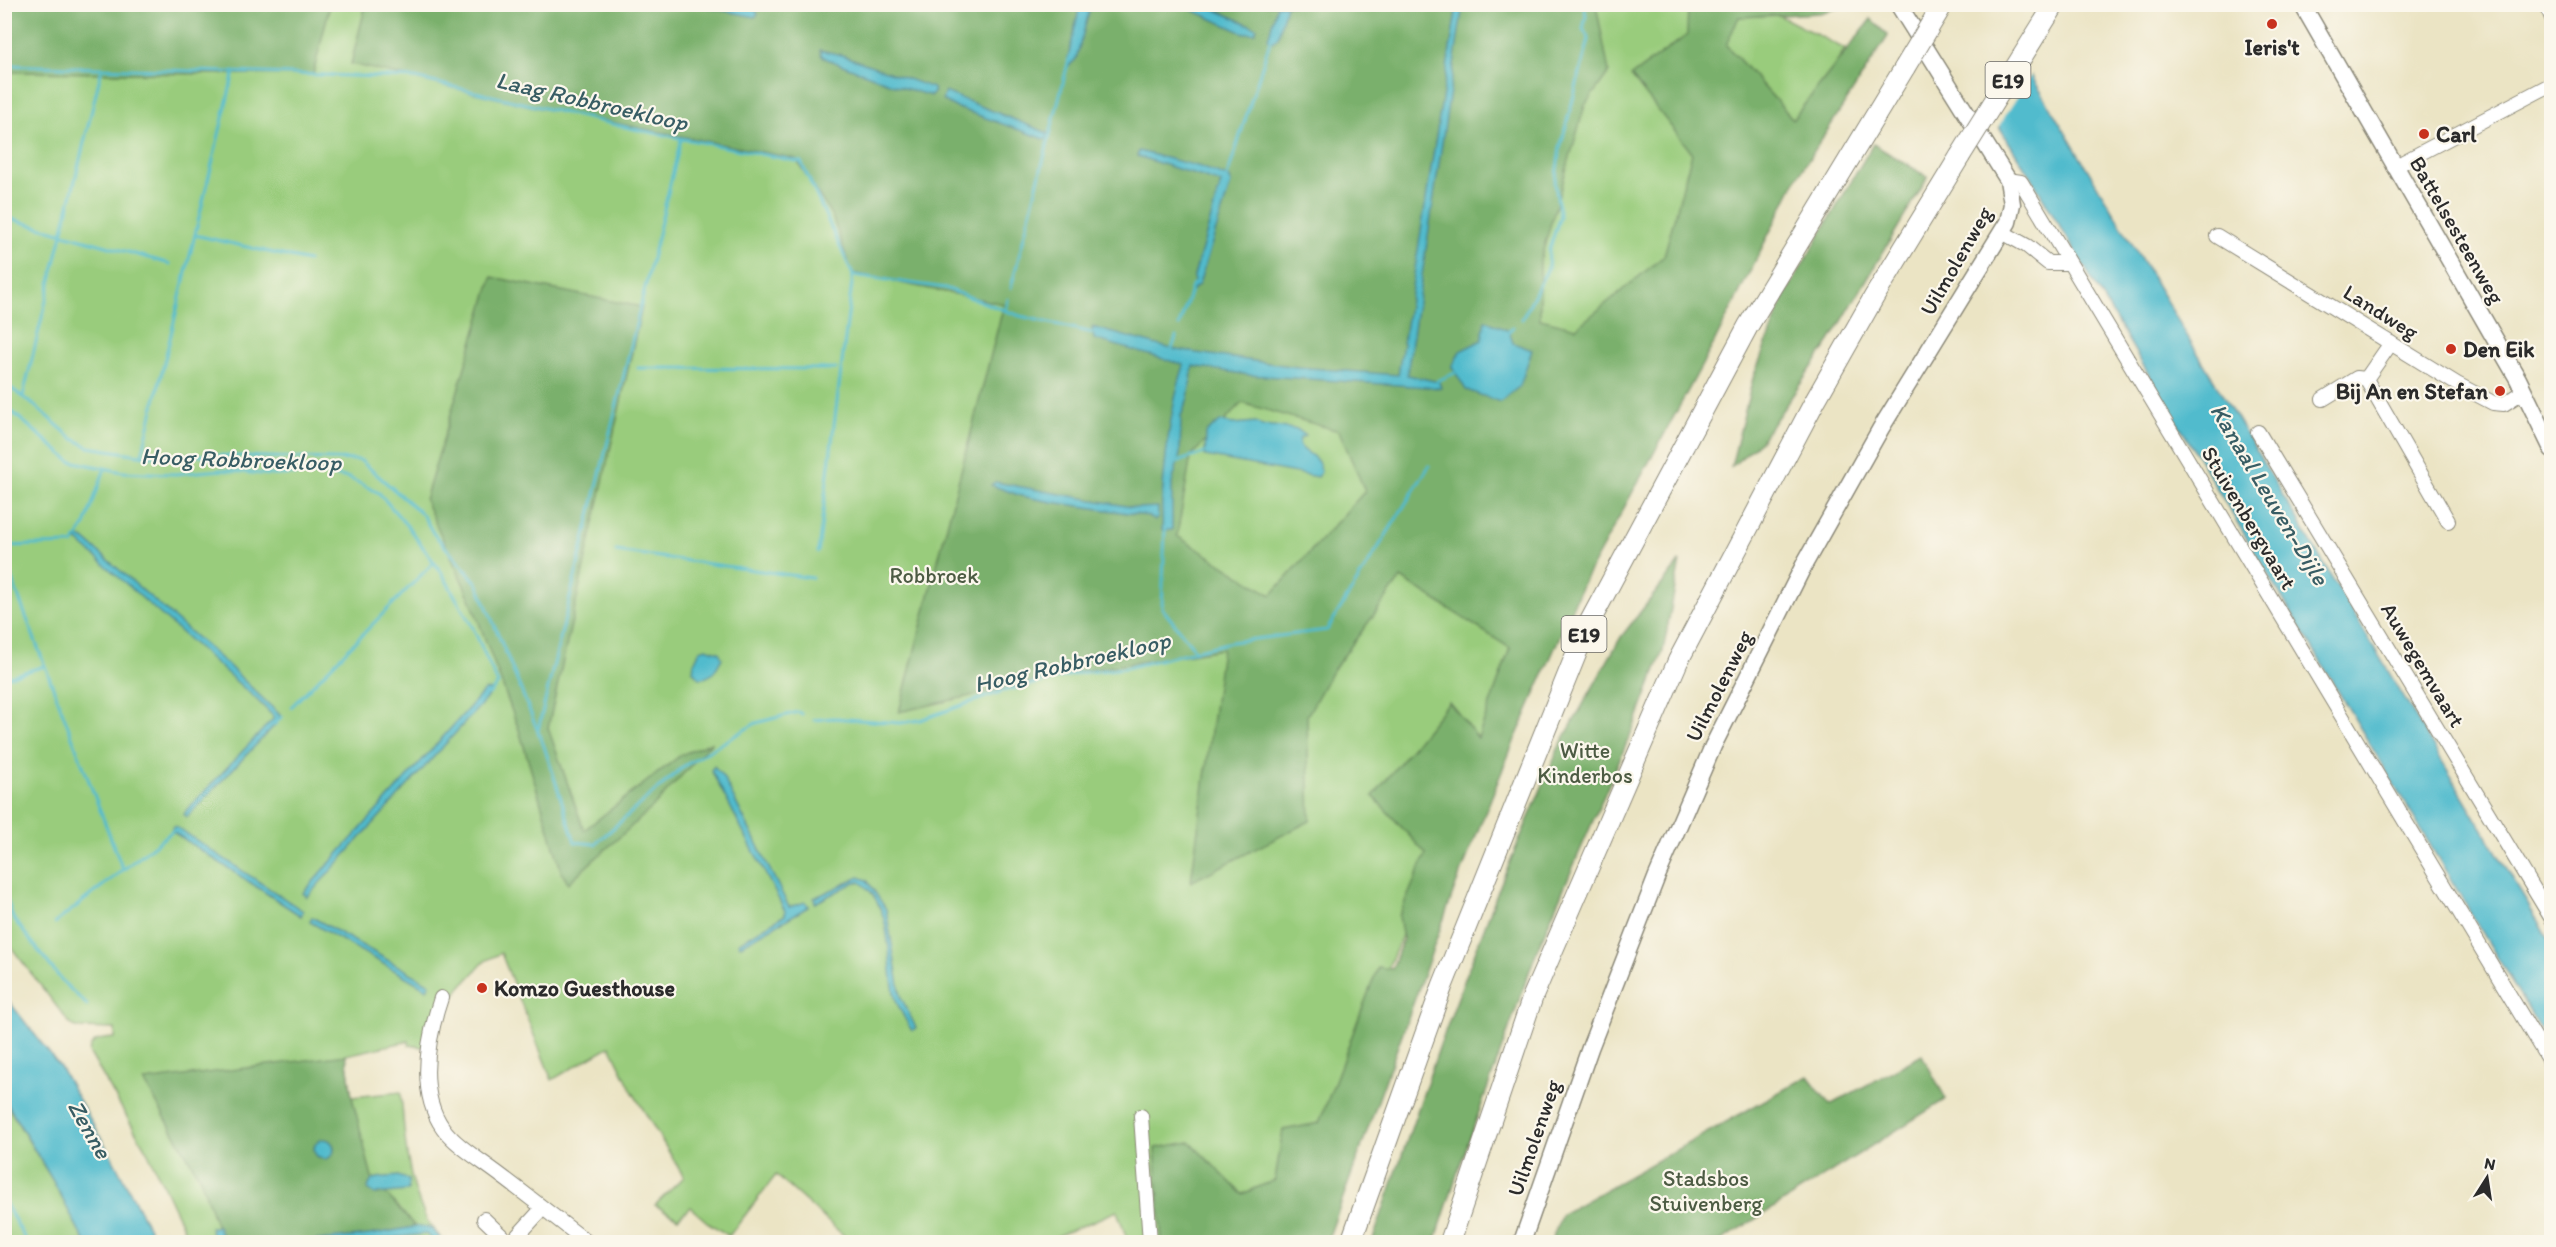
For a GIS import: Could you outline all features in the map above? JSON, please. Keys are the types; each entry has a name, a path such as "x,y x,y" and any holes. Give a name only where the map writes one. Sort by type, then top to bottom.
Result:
{"highway":[{"name":"E19","path":"1350,1242 1442,987 1587,627 1748,326 1943,4"},
{"name":"E19","path":"1450,1242 1533,996 1678,661 1821,390 1874,297 2055,4"}],"main road":[{"name":"Stuivenbergvaart","path":"1898,4 2008,180"},
{"name":"Battelsesteenweg","path":"2302,4 2524,391 2552,448"},
{"name":"Uilmolenweg","path":"1522,1242 1594,1037 1657,876 1713,746 1806,561 1869,448 2008,222 2012,204 2008,180"}],"street":[{"path":"2546,4 2552,18"},
{"path":"2394,167 2552,84"},
{"name":"Stuivenbergvaart","path":"2008,180 2021,182 2552,1066"},
{"path":"2002,232 2027,246 2048,263 2068,263"},
{"name":"Landweg","path":"2217,236 2493,403 2504,404 2524,391"},
{"path":"2366,379 2391,343"},
{"path":"2323,399 2357,378 2366,379"},
{"path":"2366,379 2448,521"},
{"name":"Auwegemvaart","path":"2258,432 2552,919"},
{"path":"441,998 428,1042 428,1077 432,1104 443,1128 470,1152 587,1242"},
{"path":"1141,1116 1150,1242"},
{"path":"484,1219 510,1242 543,1208"}],"green space":[{"path":"5,4 330,5 313,75 5,72"},
{"path":"366,4 1596,5 1609,72 1585,105 1540,261 1540,319 1576,328 1664,256 1692,153 1631,76 1687,35 1688,5 1849,5 1820,13 1739,17 1726,45 1793,119 1871,19 1888,36 1798,176 1714,343 1583,583 1511,749 1456,885 1327,1242 1162,1242 1155,1148 1190,1142 1242,1194 1275,1180 1283,1130 1319,1123 1378,967 1392,969 1403,939 1399,916 1426,854 1373,796 1449,702 1478,738 1510,648 1401,578 1331,673 1307,716 1310,821 1191,882 1222,649 1077,672 899,712 1004,304 852,273 832,216 796,159 539,108 351,64","holes":["1242,403 1339,431 1365,491 1271,595 1177,536 1191,456"]},
{"name":"Robbroek","path":"1757,4 1845,49 1805,115 1442,841 1314,1143 1282,1242 1128,1242 1117,1211 1043,1242 851,1242 776,1175 729,1236 707,1222 690,1207 678,1218 655,1205 684,1177 632,1091 610,1046 552,1080 501,953 485,961 460,988 441,1014 432,1044 422,1047 409,1045 409,1041 346,1055 352,1097 401,1092 405,1141 415,1190 427,1220 444,1242 190,1242 148,1153 89,1052 95,1042 115,1038 115,1029 78,1028 70,1024 5,939 5,5"},
{"path":"1873,144 1928,177 1830,341 1761,441 1731,467 1753,378 1785,295"},
{"path":"492,277 642,307 548,728 584,830 681,755 712,742 653,807 568,883 562,873 519,730 471,601 425,500"},
{"name":"Witte Kinderbos","path":"1680,561 1663,651 1635,724 1537,950 1435,1242 1372,1242 1440,1045 1501,883 1559,747 1621,637"},
{"path":"346,1055 352,1097 372,1178 420,1232 349,1242 222,1242 200,1178 144,1081"},
{"name":"Stadsbos Stuivenberg","path":"1922,1055 1946,1099 1719,1242 1551,1242 1562,1214 1808,1076 1830,1105"},
{"path":"4,1100 53,1181 85,1242 5,1242"}],"water":[{"path":"706,5 735,5 756,10 758,14 755,17 705,7"},
{"path":"1080,5 1091,5 1076,59 1069,66 1068,58"},
{"path":"1181,5 1205,5 1257,28 1255,33 1243,33"},
{"path":"1277,5 1286,5 1278,37 1273,42 1268,39"},
{"path":"1457,5 1463,5 1407,375 1439,382 1441,388 1249,375 1193,366 1188,398 1181,416 1180,455 1172,483 1172,530 1162,530 1167,447 1175,397 1184,365 1094,339 1092,327 1172,349 1197,353 1297,367 1398,375"},
{"name":"Kanaal Leuven-Dijle","path":"1923,5 1989,5 2551,943 2551,1047 2030,176"},
{"path":"820,50 842,55 933,88 934,93 931,96 894,85 827,59 822,56"},
{"path":"945,92 1048,133 1047,140 955,107 942,100"},
{"path":"1139,151 1201,167 1230,178 1231,183 1199,284 1193,290 1194,276 1221,183 1137,156"},
{"path":"1485,320 1509,331 1513,343 1532,350 1520,386 1500,402 1466,390 1452,367 1460,351 1482,340"},
{"path":"1220,421 1233,424 1256,422 1262,426 1297,429 1306,436 1300,438 1299,445 1316,459 1321,472 1317,477 1205,456 1206,433"},
{"path":"995,482 1137,508 1158,507 1158,518 1155,520 1148,516 1021,496 991,485"},
{"path":"79,537 229,666 280,715 276,724 187,817 184,815 186,811 273,719 273,716 77,541"},
{"path":"706,648 719,652 722,658 710,675 699,678 693,671 694,663 700,650"},
{"path":"485,690 490,690 490,694 479,707 307,897 303,893"},
{"path":"714,766 723,777 789,907 805,902 808,905 740,946 738,943 785,915 785,911 711,770"},
{"path":"175,826 303,911 301,916 173,832 172,828"},
{"path":"859,877 867,880 886,909 901,997 916,1028 912,1031 895,997 884,920 879,905 871,893 860,882 855,882 815,903 814,898"},
{"path":"312,917 430,984 427,989 310,922"},
{"name":"Zenne","path":"4,995 60,1067 111,1155 156,1242 85,1242 53,1181 5,1100"},
{"path":"320,1139 328,1139 334,1145 334,1153 328,1159 320,1159 314,1153 314,1145"},
{"path":"398,1176 409,1180 408,1191 375,1194 368,1189 369,1184 375,1179"},
{"path":"218,1226 224,1242 211,1242 209,1239 213,1237 210,1228"},
{"path":"419,1226 431,1228 444,1242 434,1242 426,1234 360,1242 300,1242 369,1235"}],"pier":[{"path":"1920,4 1992,4 2033,72 1997,129"}],"waterway":[{"path":"1522,319 1548,268 1549,250 1560,216 1555,183 1560,148 1589,39 1583,29 1586,16 1584,4"},
{"path":"1226,180 1271,38"},
{"path":"1011,288 1069,59"},
{"name":"Laag Robbroekloop","path":"4,65 415,78 634,129 801,162 853,275 945,288 1020,316 1093,333"},
{"path":"23,396 102,68"},
{"path":"142,455 234,72"},
{"path":"538,730 681,139"},
{"path":"4,217 170,264"},
{"path":"195,235 308,261"},
{"path":"818,552 853,275"},
{"path":"1179,326 1193,284"},
{"path":"1006,311 1008,299"},
{"path":"1509,331 1513,327"},
{"path":"1172,349 1176,337"},
{"path":"638,368 836,369"},
{"path":"1437,381 1455,373"},
{"name":"Hoog Robbroekloop","path":"4,383 72,438 89,447 146,456 207,455 360,460 423,515 433,533 477,583 544,746 575,842 595,844 684,766 756,723 798,712 802,714"},
{"name":"Hoog Robbroekloop","path":"4,405 70,461 123,472 175,474 221,470 273,475 324,473 349,478 379,493 442,573 474,630 498,684 489,694"},
{"name":"Hoog Robbroekloop","path":"1174,463 1204,453"},
{"name":"Hoog Robbroekloop","path":"814,720 833,718 900,723 920,720 1003,691 1080,673 1126,668 1231,642 1327,630 1429,466"},
{"path":"4,546 73,544 85,525 105,468"},
{"name":"Hoog Robbroekloop","path":"1165,527 1162,608 1195,650"},
{"path":"616,551 812,578"},
{"path":"4,559 123,870"},
{"path":"291,707 434,562"},
{"path":"4,678 45,666"},
{"path":"275,724 281,717"},
{"path":"55,923 174,830"},
{"path":"4,891 13,918 63,982 87,1005"},
{"path":"4,1201 27,1242"}],"place":[{"name":"Ieris't","path":"2272,24"},
{"name":"Carl","path":"2424,134"},
{"name":"Den Eik","path":"2451,349"},
{"name":"Bij An en Stefan","path":"2500,391"},
{"name":"Komzo Guesthouse","path":"482,988"}]}
